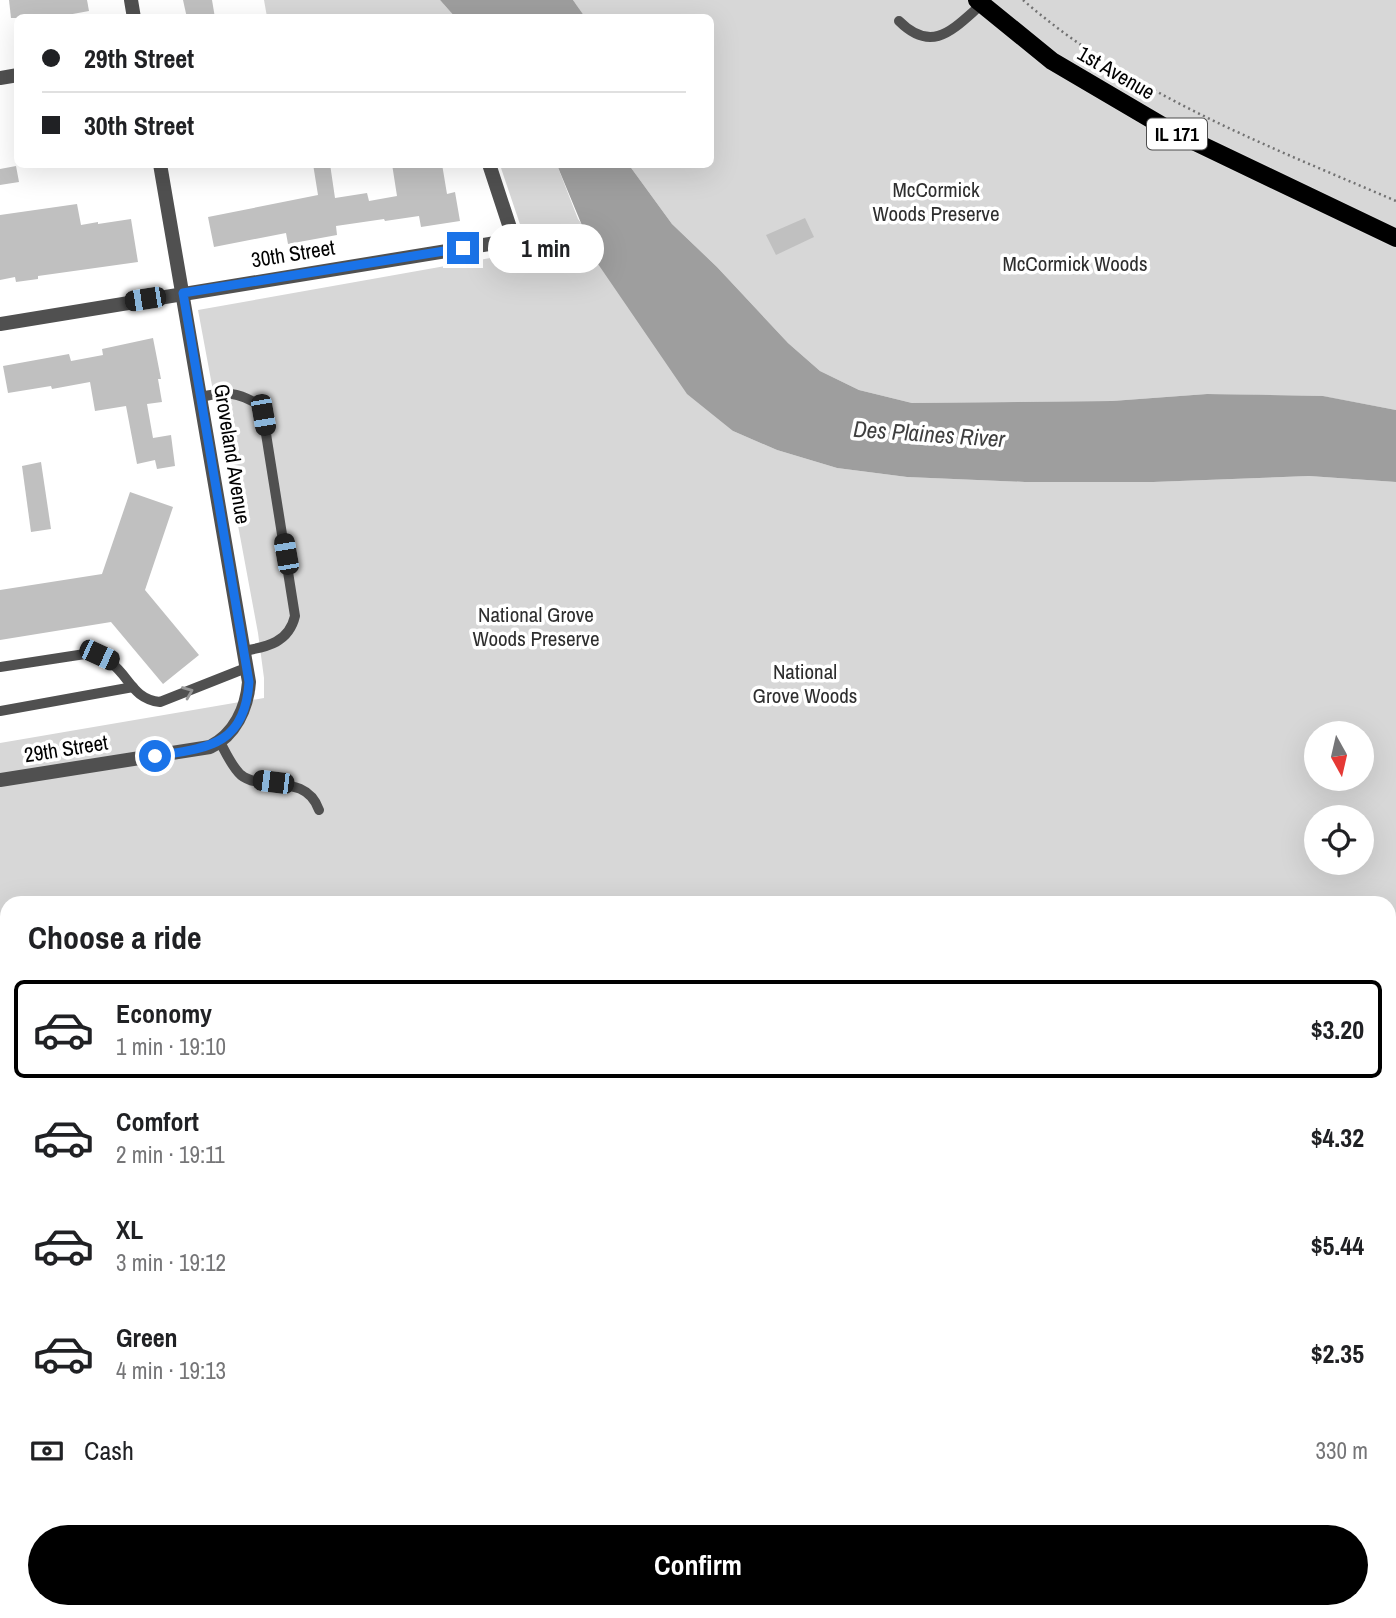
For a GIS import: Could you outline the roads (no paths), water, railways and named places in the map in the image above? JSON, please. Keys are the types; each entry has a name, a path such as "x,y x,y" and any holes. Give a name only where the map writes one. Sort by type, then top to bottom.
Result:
{"main road":[{"name":"1st Avenue","path":"979,2 1052,61 1166,128 1396,237"}],"street":[{"name":"Groveland Avenue","path":"161,168 249,682 245,706 231,731 220,742"},
{"name":"30th Street","path":"0,324 514,240 490,168"},
{"name":"29th Street","path":"0,780 210,747 220,742"}],"lane":[{"path":"899,21 909,31 921,37 943,35 979,2"},
{"path":"201,397 222,393 244,395 259,405 267,435 295,615 286,636 274,643 243,651"},
{"path":"0,667 85,654 99,655 112,662 149,701 160,702 246,668"},
{"path":"0,711 133,687"},
{"path":"220,742 241,775 251,780 302,790 313,797 318,810"}],"water":[{"path":"440,0 573,0 583,14 452,14"},
{"name":"Des Plaines River","path":"558,168 631,168 672,224 717,267 788,343 820,371 859,390 912,403 1112,401 1207,394 1323,396 1396,410 1396,482 1309,476 1153,482 1025,482 907,477 837,468 777,450 733,431 687,394 598,264"}],"park label":[{"name":"McCormick Woods Preserve","path":"936,202"},
{"name":"McCormick Woods","path":"1075,264"},
{"name":"National Grove Woods Preserve","path":"536,627"},
{"name":"National Grove Woods","path":"805,684"}]}
